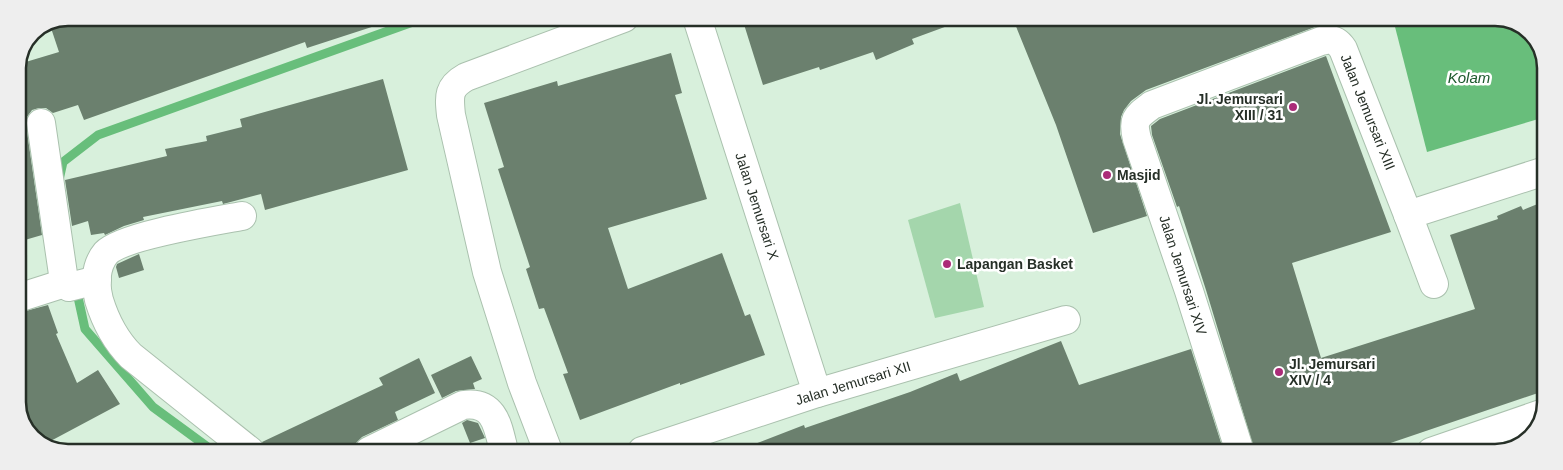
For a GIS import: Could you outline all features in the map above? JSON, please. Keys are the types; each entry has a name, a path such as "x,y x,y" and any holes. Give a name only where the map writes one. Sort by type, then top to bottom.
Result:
{"street":[{"path":"545,444 522,384 486,272 449,100 451,89 457,82 466,77 603,26"},
{"name":"Jalan Jemursari X","path":"700,26 818,393"},
{"name":"Jalan Jemursari XIII","path":"1152,105 1321,41 1334,40 1343,49 1434,284"},
{"name":"Jalan Jemursari XIV","path":"1152,105 1137,116 1134,126 1137,139 1189,291 1237,444"},
{"path":"41,123 61,266 80,283 97,294 111,332 131,356 241,444"},
{"path":"1408,215 1537,174"},
{"path":"26,296 80,283 99,266 107,252 114,248 189,226 242,216"},
{"name":"Jalan Jemursari XII","path":"663,444 818,393 1066,320"},
{"path":"384,444 463,405 472,404 480,405 491,414 496,421 502,444"},
{"path":"1459,444 1530,424"}],"shaded area":[{"name":"Lapangan Basket","path":"960,203 984,307 935,318 908,220"}],"water":[{"name":"Kolam","path":"1395,26 1495,26 1511,29 1518,33 1528,43 1535,55 1537,65 1537,119 1427,152"}],"building":[{"path":"68,26 375,26 307,48 305,42 84,120 78,105 53,113 46,108 39,108 32,110 27,117 26,125 27,62 59,52 51,29"},
{"path":"745,26 947,26 912,39 914,44 876,60 873,52 820,70 819,67 763,85"},
{"path":"1016,26 1315,26 1146,90 1131,101 1121,117 1120,134 1147,216 1093,233 1056,125"},
{"path":"671,53 682,93 675,95 707,199 608,228 628,289 722,253 745,316 750,314 765,355 680,385 680,383 580,420 563,374 568,373 544,308 539,309 526,269 530,267 498,169 504,167 484,103 557,81 558,86"},
{"path":"1326,56 1391,232 1292,263 1321,358 1475,309 1450,235 1498,219 1497,216 1521,206 1523,210 1537,204 1537,393 1388,444 1253,444 1179,206 1177,207 1152,135 1151,126 1160,119"},
{"path":"383,79 408,170 265,210 261,194 223,204 222,201 143,217 144,220 124,226 105,235 104,233 91,235 88,221 72,226 65,180 167,156 165,149 207,141 206,136 242,127 240,119"},
{"path":"26,125 42,235 26,240"},
{"path":"139,254 144,270 119,278 117,264"},
{"path":"48,305 58,333 56,334 77,383 98,370 120,404 51,441 40,433 28,415 26,405 26,311"},
{"path":"1061,341 1079,385 1191,349 1221,444 755,444 804,425 805,428 910,392 957,373 960,381"},
{"path":"471,356 482,379 473,383 475,389 456,391 442,398 431,375"},
{"path":"419,358 435,393 395,412 398,420 362,437 356,444 263,444 262,442 383,385 379,378"},
{"path":"467,420 478,423 485,438 470,443 462,423"}],"waterway":[{"path":"59,180 63,162 98,135 402,26"},
{"path":"76,288 85,329 153,407 203,444"}],"place":[{"name":"Jl. Jemursari XIII / 31","path":"1293,107"},
{"name":"Masjid","path":"1107,175"},
{"name":"Lapangan Basket","path":"947,264"},
{"name":"Jl. Jemursari XIV / 4","path":"1279,372"}]}
